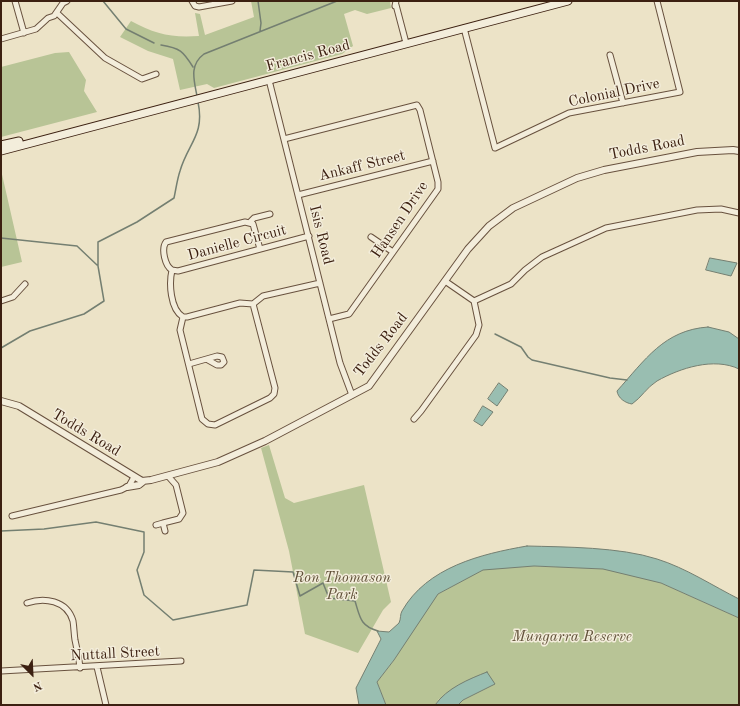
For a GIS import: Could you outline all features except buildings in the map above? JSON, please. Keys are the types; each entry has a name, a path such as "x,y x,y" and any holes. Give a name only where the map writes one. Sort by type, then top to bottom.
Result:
{"main road":[{"name":"Francis Road","path":"1,151 219,94 551,3 568,1"},
{"name":"Francis Road","path":"1,145 55,136"}],"street":[{"path":"15,1 24,33"},
{"path":"1,39 36,29 57,13 63,3 67,1"},
{"path":"194,3 203,7 232,1"},
{"path":"396,1 395,6 396,5 406,43"},
{"name":"Colonial Drive","path":"464,28 495,148 569,114 680,92 657,1"},
{"path":"57,13 105,58 142,79 156,74"},
{"path":"610,55 623,103"},
{"name":"Isis Road","path":"269,80 340,363 352,395"},
{"name":"Hansen Drive","path":"284,139 417,105 420,110 433,161 438,188 349,314 329,319"},
{"name":"Todds Road","path":"1,401 19,406 144,481 168,476 224,460 352,395 373,382 478,237 497,219 524,202 578,178 604,170 697,152 739,151"},
{"name":"Ankaff Street","path":"298,195 433,161"},
{"path":"474,301 511,284 525,270 542,258 606,228 697,210 721,209 739,213"},
{"path":"270,214 254,218 250,222 166,242 163,250 168,267 172,270 172,295 176,311 182,317 187,317 240,302 253,304 266,296 320,283"},
{"path":"250,222 254,227 260,249"},
{"name":"Danielle Circuit","path":"172,270 178,271 309,236"},
{"path":"371,237 393,252"},
{"path":"414,419 422,411 476,335 478,325 474,301 445,281"},
{"path":"1,301 12,297 25,284"},
{"path":"182,317 180,330 202,419 208,424 215,425 270,398 274,394 275,388 253,304"},
{"path":"189,364 208,360"},
{"path":"176,485 179,473"},
{"path":"127,487 134,476"},
{"path":"156,525 178,519 182,515 183,510 176,485 168,476"},
{"path":"12,516 138,485 144,481"},
{"path":"163,523 165,532"},
{"path":"27,604 35,600 48,600 62,605 67,610 73,621 80,668"},
{"name":"Nuttall Street","path":"1,671 80,668 182,661"},
{"path":"97,667 106,705"}],"green space":[{"path":"251,1 390,1 391,8 367,14 355,10 344,14 353,46 342,54 214,88 207,84 180,90 173,59 148,51 120,37 131,21 156,32 172,36 199,36 195,13 200,14 205,35 254,17"},
{"path":"69,52 86,80 84,91 97,112 1,137 1,67 55,53"},
{"path":"1,170 22,262 1,267"},
{"name":"Ron Thomason Park","path":"269,445 285,498 294,503 364,485 391,602 383,610 358,653 305,634 289,551 261,448"},
{"name":"Mungarra Reserve","path":"534,566 620,569 661,583 739,618 739,705 458,705 463,700 494,684 439,699 435,705 386,705 377,682 394,660 431,598 487,567"}],"water":[{"path":"710,258 737,263 731,276 706,270"},
{"path":"708,327 729,332 739,339 739,369 719,364 708,364 686,368 657,381 632,404 627,403 620,398 617,391 656,348 679,334 693,329"},
{"path":"499,383 508,390 497,406 488,399"},
{"path":"483,406 493,412 482,426 474,421"},
{"path":"527,546 575,547 610,550 657,559 689,572 739,599 739,618 661,583 603,569 534,566 483,570 438,594 394,660 377,682 386,705 359,705 356,688 381,639 377,631 389,632 399,623 402,611 413,596 426,583 440,573 474,558"},
{"path":"487,672 495,684 463,700 458,705 435,705 452,689"}],"waterway":[{"path":"103,1 126,29 154,43"},
{"path":"258,1 261,23 260,31"},
{"path":"197,96 194,68 199,58 204,54 337,1"},
{"path":"161,45 173,47 180,51 193,67"},
{"path":"1,348 30,331 84,314 104,301 98,266 98,242 137,222 174,198 183,161 197,131 200,113 198,102"},
{"path":"1,238 77,246 97,265"},
{"path":"495,334 521,347 532,360 610,378 627,380"},
{"path":"1,531 44,529 96,522 144,532 144,552 137,570 144,595 173,620 247,605 254,570 293,572 300,596 323,583 329,598 355,601 364,624 378,631"}]}
